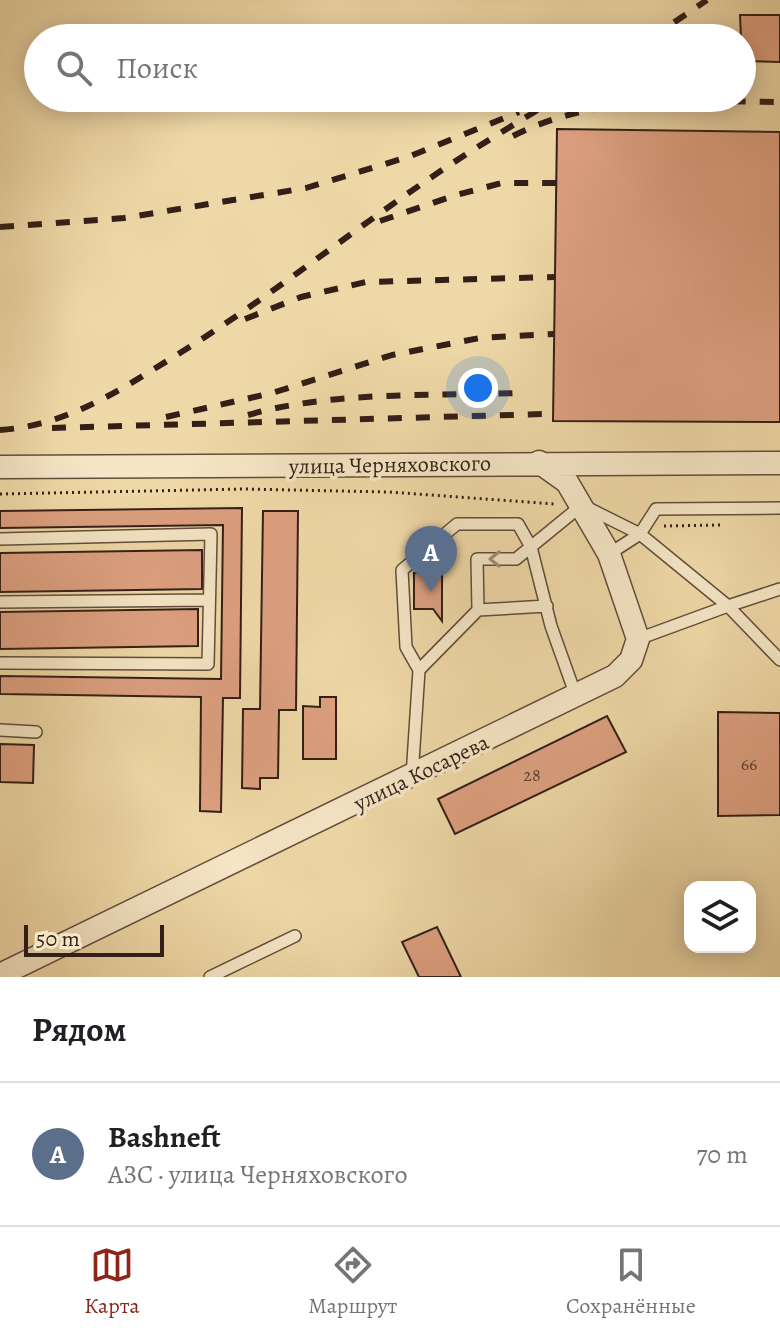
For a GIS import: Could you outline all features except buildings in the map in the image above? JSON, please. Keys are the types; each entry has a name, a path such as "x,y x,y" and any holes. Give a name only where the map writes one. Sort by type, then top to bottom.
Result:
{"street":[{"path":"539,462 567,482 582,505 609,554 638,639"},
{"name":"улица Черняховского","path":"0,467 780,463"},
{"name":"улица Косарева","path":"0,975 576,697 615,676 631,660 638,639"}],"lane":[{"path":"478,610 477,559 516,559 582,505 640,534 728,606 780,660"},
{"path":"609,554 640,534 656,509 780,508"},
{"path":"412,777 419,670 406,647 402,570 457,524 518,524 531,547 551,626 576,697"},
{"path":"0,539 211,534 208,664 0,663"},
{"path":"638,639 780,589"},
{"path":"0,602 209,600"},
{"path":"419,670 478,610 547,606"},
{"path":"0,730 36,732"},
{"path":"210,977 295,936"}],"path":[{"path":"0,494 276,490 389,492 582,505"}],"railway":[{"path":"672,24 707,0"},
{"path":"756,102 780,102"},
{"path":"0,227 124,218 306,188 408,157 519,112"},
{"path":"0,430 67,415 127,385 232,319 439,172 534,112"},
{"path":"513,136 578,112"},
{"path":"380,221 502,183 556,183"},
{"path":"245,319 301,297 366,282 555,277"},
{"path":"166,417 272,393 392,355 480,338 554,334"},
{"path":"248,415 280,407 347,398 518,393"},
{"path":"52,428 545,414"}],"place":[{"name":"Bashneft","path":"431,592"}]}
